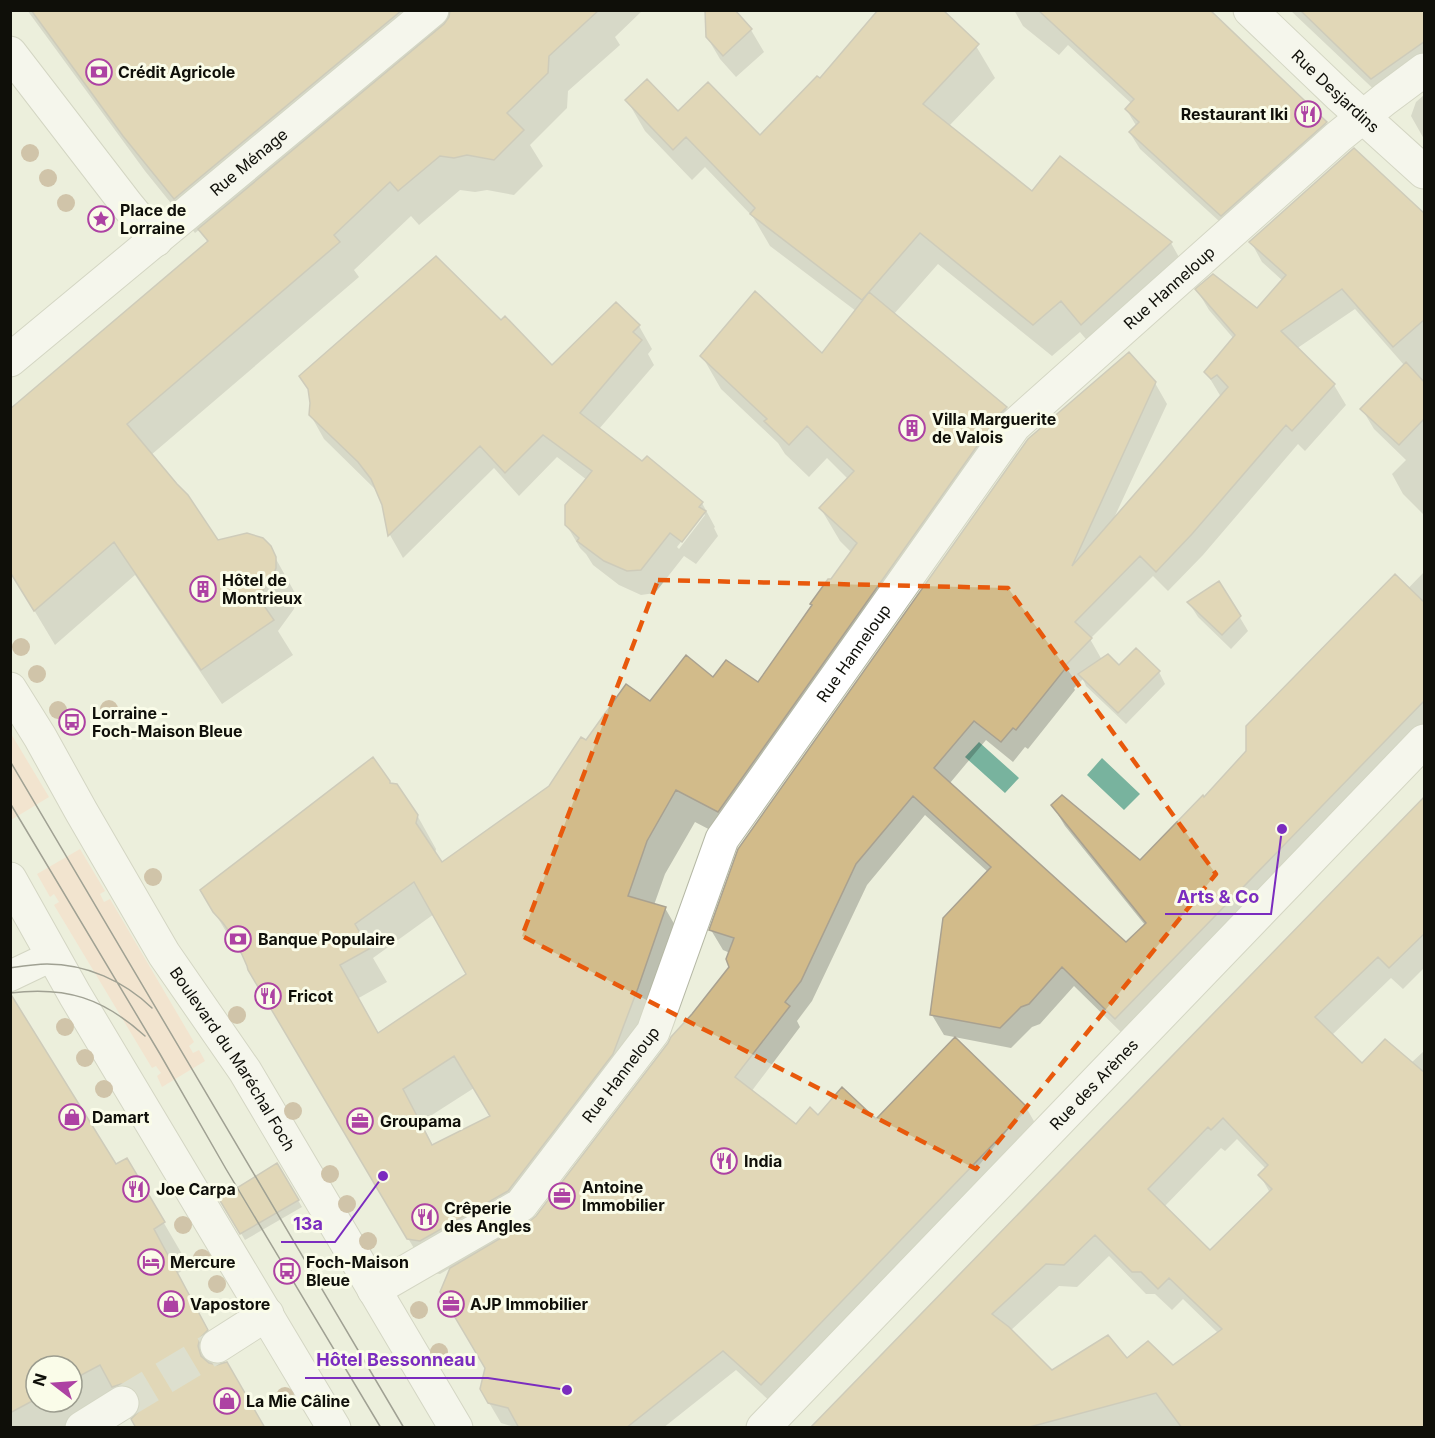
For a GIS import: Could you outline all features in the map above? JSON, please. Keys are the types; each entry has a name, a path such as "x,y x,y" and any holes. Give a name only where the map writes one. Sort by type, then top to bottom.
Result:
{"street":[{"name":"Rue Ménage","path":"10,360 432,10"},
{"name":"Rue Desjardins","path":"1250,10 1425,172"},
{"path":"10,53 156,240"},
{"name":"Rue Hanneloup","path":"374,1290 521,1205 653,1032 722,839 1014,426 1363,117 1425,70"},
{"name":"Boulevard du Maréchal Foch","path":"10,689 40,737 164,954 237,1058 456,1428"},
{"name":"Rue des Arènes","path":"763,1428 1425,741"},
{"path":"10,879 52,956 334,1428"},
{"path":"10,975 52,956"},
{"path":"217,1346 267,1314"},
{"path":"82,1428 122,1403"}],"highlighted area":[{"path":"658,580 1008,588 1216,874 976,1169 522,936"}],"shaded area":[{"path":"10,732 49,797 11,820 10,820"},
{"path":"979,742 1019,778 1005,793 965,757"},
{"path":"1102,758 1140,794 1124,810 1087,775"},
{"path":"80,849 105,891 100,894 104,902 110,899 194,1042 189,1046 193,1053 199,1050 205,1061 162,1087 157,1076 161,1073 156,1066 152,1068 54,905 59,902 54,894 50,897 37,874"}],"building":[{"path":"31,10 402,10 174,199 123,136"},
{"path":"450,10 599,10 549,56 548,73 507,113 524,130 494,160 467,155 454,158 440,156 398,191 390,182 334,235 340,242 127,424 188,495 218,540 247,533 263,538 271,546 276,557 276,568 272,578 258,597 274,620 201,670 114,542 34,611 10,572 10,409 208,241 198,229 444,24 449,17"},
{"path":"705,10 735,10 752,29 723,56 706,37"},
{"path":"878,10 943,10 979,44 923,104 1032,191 1060,156 1172,242 1081,325 1061,301 1033,325 920,233 862,300 750,214 755,208 686,137 673,150 625,100 647,79 678,111 708,82 760,135 817,76 820,78"},
{"path":"1038,10 1210,10 1327,122 1221,216 1129,132 1139,122 1125,109 1134,99"},
{"path":"1300,10 1425,10 1425,41 1371,79"},
{"path":"1354,148 1425,214 1425,319 1393,347 1342,289 1281,331 1335,384 1292,431 1286,425 1156,572 1140,556 1075,622 1092,638 1064,667 1065,669 1016,730 1013,728 1001,742 974,721 934,768 1126,942 1146,923 1051,805 1062,795 1140,860 1203,795 1204,797 1246,751 1246,726 1395,574 1425,603 1425,700 1115,1019 1062,967 1029,1004 1021,1007 1000,1028 930,1015 943,918 991,867 913,796 856,864 801,981 785,1002 790,1006 735,1077 796,1124 810,1107 818,1115 842,1087 876,1119 955,1037 1028,1108 761,1385 723,1351 626,1428 519,1428 508,1408 488,1403 480,1389 485,1368 440,1292 450,1268 536,1216 671,1037 729,967 726,959 734,938 709,930 738,849 1028,439 1129,352 1156,382 1072,566 1228,387 1217,375 1211,379 1204,372 1235,335 1195,289 1213,274 1257,308 1286,275 1249,242"},
{"path":"436,256 501,320 505,316 552,365 616,302 640,325 633,332 642,340 580,413 642,461 647,456 703,502 699,507 706,511 682,542 670,533 641,570 627,571 604,561 577,541 579,538 565,525 565,505 592,471 543,435 505,473 480,446 388,536 382,505 371,479 358,462 309,415 308,389 299,376"},
{"path":"755,291 822,353 869,292 1007,407 999,415 718,812 676,790 647,841 628,896 666,907 613,1054 508,1191 420,1241 407,1239 248,970 236,941 213,912 200,890 373,757 390,783 397,784 418,815 416,823 442,862 549,786 581,737 586,740 626,684 650,701 686,655 713,677 726,660 758,682 812,605 810,604 857,543 819,508 854,471 807,426 789,445 764,421 767,419 700,356","holes":["414,882 466,974 378,1033 340,965 369,949 355,924","454,1056 490,1116 432,1145 403,1089"]},
{"path":"1406,362 1425,383 1425,418 1399,445 1360,409"},
{"path":"1219,581 1241,616 1222,635 1187,602"},
{"path":"1136,648 1160,671 1118,713 1078,674 1108,654 1119,665"},
{"path":"1425,796 1425,933 1389,968 1378,957 1315,1017 1362,1063 1385,1039 1425,1073 1425,1428 1182,1428 1156,1393 1026,1428 810,1428","holes":["1223,1118 1268,1165 1258,1175 1272,1189 1210,1250 1148,1189 1208,1127 1211,1130","1095,1235 1132,1272 1141,1272 1158,1289 1169,1278 1222,1329 1173,1365 1148,1341 1127,1358 1108,1335 1052,1370 1009,1327 992,1314 1046,1264 1064,1265"]},
{"path":"10,993 116,1164 127,1158 165,1222 154,1229 208,1330 200,1338 198,1346 201,1356 209,1363 217,1365 227,1362 265,1428 136,1428 131,1419 139,1411 141,1403 138,1394 130,1386 121,1384 112,1387 100,1365 84,1374 84,1354 24,1354 24,1405 10,1413"},
{"path":"277,1163 299,1200 240,1234 219,1199"}],"tunnel":[{"path":"122,1403 217,1346"}],"tram line":[{"path":"10,761 404,1428"},
{"path":"10,803 381,1428"},
{"path":"10,968 47,964 76,967 117,982 152,1008"},
{"path":"10,993 49,991 83,998 114,1012 145,1036"}],"place":[{"name":"Crédit Agricole","path":"99,72"},
{"name":"Restaurant Iki","path":"1308,114"},
{"name":"Place de Lorraine","path":"101,219"},
{"name":"Villa Marguerite de Valois","path":"912,428"},
{"name":"Hôtel de Montrieux","path":"203,589"},
{"name":"Lorraine - Foch-Maison Bleue","path":"72,722"},
{"name":"Arts & Co","path":"1282,829"},
{"name":"Banque Populaire","path":"238,939"},
{"name":"Fricot","path":"268,996"},
{"name":"Damart","path":"72,1117"},
{"name":"Groupama","path":"360,1121"},
{"name":"India","path":"724,1161"},
{"name":"13a","path":"383,1176"},
{"name":"Joe Carpa","path":"136,1189"},
{"name":"Antoine Immobilier","path":"562,1196"},
{"name":"Crêperie des Angles","path":"425,1217"},
{"name":"Mercure","path":"151,1262"},
{"name":"Foch-Maison Bleue","path":"287,1271"},
{"name":"Vapostore","path":"171,1304"},
{"name":"AJP Immobilier","path":"451,1304"},
{"name":"Hôtel Bessonneau","path":"567,1390"},
{"name":"La Mie Câline","path":"227,1401"}]}
